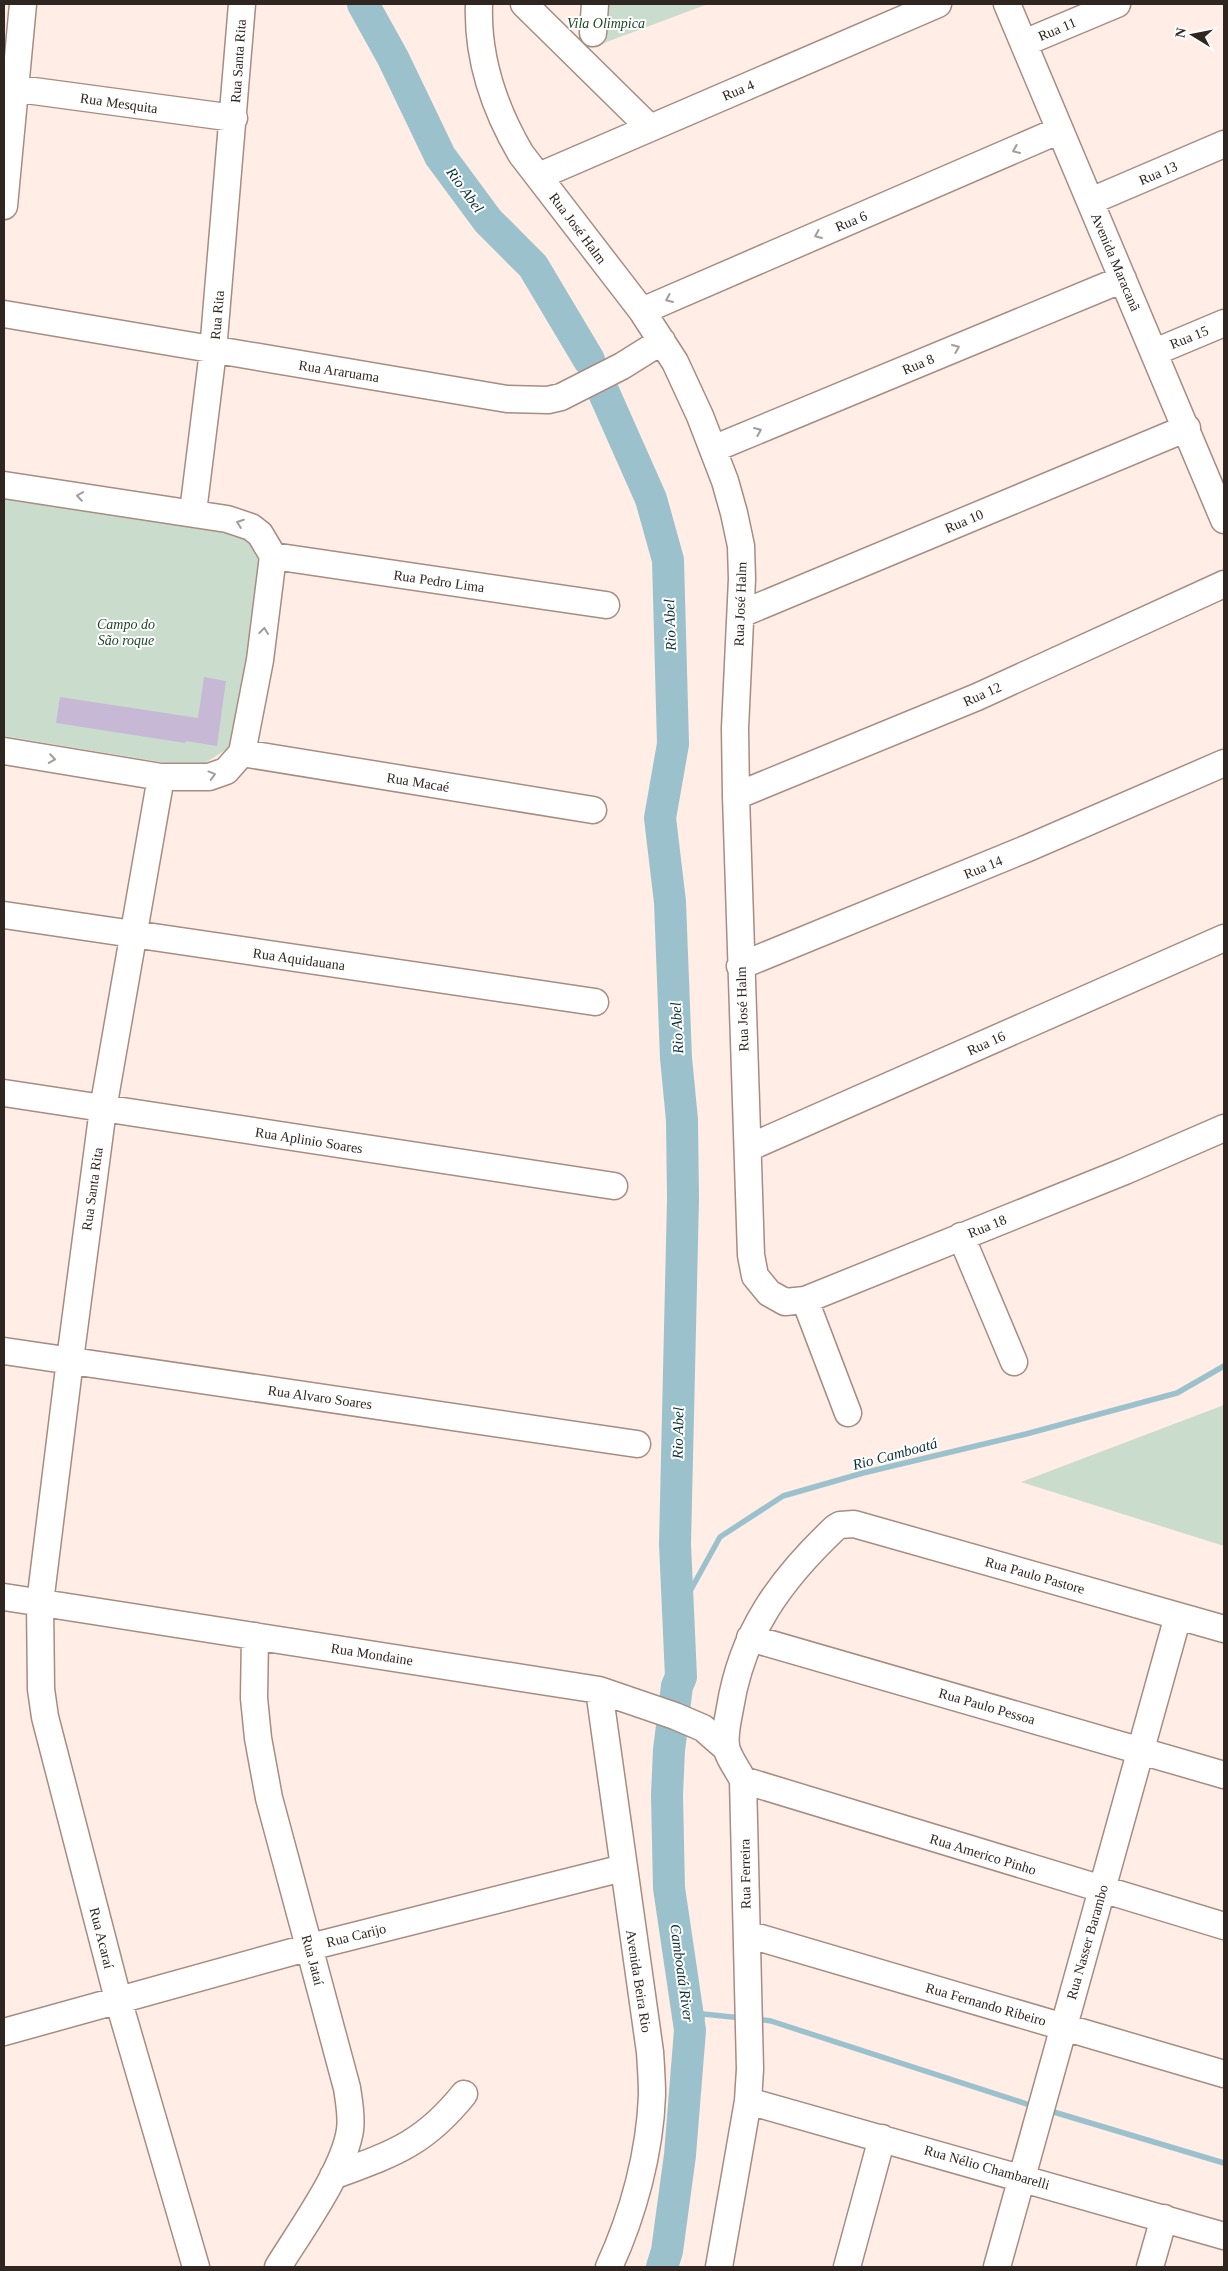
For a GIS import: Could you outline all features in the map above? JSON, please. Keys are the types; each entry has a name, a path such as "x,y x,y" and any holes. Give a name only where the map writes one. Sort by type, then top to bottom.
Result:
{"street":[{"path":"4,206 10,87 23,4"},
{"name":"Rua Santa Rita","path":"234,118 242,4"},
{"name":"Rua José Halm","path":"479,4 478,24 483,59 492,96 506,128 521,154 642,311 662,341 688,388 713,450 734,513 741,546 741,614 735,728 740,966 752,1255 755,1276"},
{"path":"524,4 650,128"},
{"path":"593,32 595,4"},
{"name":"Rua 4","path":"539,176 938,4"},
{"name":"Avenida Maracanã","path":"1008,4 1224,520"},
{"name":"Rua 11","path":"1024,43 1117,4"},
{"name":"Rua Mesquita","path":"10,87 234,118"},
{"name":"Rua Rita","path":"193,512 214,350 234,118"},
{"name":"Rua 6","path":"642,311 1060,130"},
{"name":"Rua 13","path":"1091,201 1224,144"},
{"name":"Rua 8","path":"713,450 1123,279"},
{"name":"Rua Araruama","path":"4,314 507,398 548,400 561,397 622,366 662,341"},
{"name":"Rua 15","path":"1154,352 1224,323"},
{"name":"Rua 10","path":"741,614 1187,428"},
{"path":"4,485 227,518 251,527 260,534 273,556 260,660 242,753 226,771 208,777 161,777 4,751"},
{"name":"Rua Pedro Lima","path":"273,556 606,605"},
{"name":"Rua 12","path":"736,796 977,697 1224,584"},
{"name":"Rua Macaé","path":"242,753 594,810"},
{"name":"Rua 14","path":"740,966 1028,848 1224,763"},
{"name":"Rua Santa Rita","path":"40,1603 103,1109 161,777"},
{"name":"Rua Aquidauana","path":"4,915 595,1002"},
{"name":"Rua 16","path":"748,1148 1224,938"},
{"name":"Rua Aplinio Soares","path":"4,1093 614,1186"},
{"name":"Rua 18","path":"755,1276 768,1293 785,1302 805,1300 1224,1128"},
{"path":"961,1236 1014,1362"},
{"path":"805,1300 848,1413"},
{"name":"Rua Alvaro Soares","path":"4,1351 637,1444"},
{"name":"Rua Paulo Pastore","path":"750,1638 773,1598 805,1556 835,1528 846,1524 868,1527 1224,1629"},
{"name":"Rua Mondaine","path":"4,1598 599,1690 703,1728 726,1748"},
{"name":"Rua Acaraí","path":"40,1603 41,1689 45,1717 118,1999 196,2267"},
{"name":"Rua Nasser Barambo","path":"997,2267 1178,1616"},
{"name":"Rua Jataí","path":"255,1636 254,1698 258,1738 270,1798 310,1947 351,2112 350,2131 344,2154 334,2176 278,2267"},
{"path":"726,1748 732,1698 741,1660 750,1638"},
{"name":"Rua Paulo Pessoa","path":"750,1638 1224,1775"},
{"name":"Avenida Beira Rio","path":"599,1690 650,2052 652,2095 648,2136 629,2216 608,2267"},
{"name":"Rua Ferreira","path":"719,2267 748,2100 750,2043 743,1780 726,1748"},
{"name":"Rua Americo Pinho","path":"743,1780 1224,1926"},
{"name":"Rua Carijo","path":"4,2032 310,1947 623,1868"},
{"name":"Rua Fernando Ribeiro","path":"746,1934 1224,2074"},
{"path":"334,2176 401,2150 424,2136 446,2117 464,2094"},
{"name":"Rua Nélio Chambarelli","path":"748,2100 1224,2236"},
{"path":"847,2267 882,2138"},
{"path":"1150,2267 1164,2218"}],"green space":[{"name":"Vila Olimpica","path":"588,4 708,4 588,49"},
{"name":"Campo do São roque","path":"4,488 246,532 265,566 232,746 197,768 4,736"},
{"path":"1224,1405 1224,1546 1021,1482"}],"building":[{"path":"204,677 226,681 217,746 186,741 185,743 56,723 60,697 198,718"}],"waterway":[{"name":"Rio Abel","path":"363,4 393,58 440,156 488,221 533,266 589,360"},
{"name":"Rio Abel","path":"604,393 651,499 668,560 673,744 660,818 670,902 676,1058 682,1120 683,1199 675,1544 681,1677 677,1686 669,1750 667,1795 669,1888 690,2030 680,2155 667,2251 662,2267"},
{"name":"Rio Camboatá","path":"681,1677 689,1593 720,1537 783,1496 863,1473 1026,1434 1177,1393 1224,1366"},
{"name":"Camboatá River","path":"687,2070 703,2014 742,2018"},
{"path":"756,2019 771,2021 1036,2107"},
{"path":"1047,2110 1224,2163"}]}
